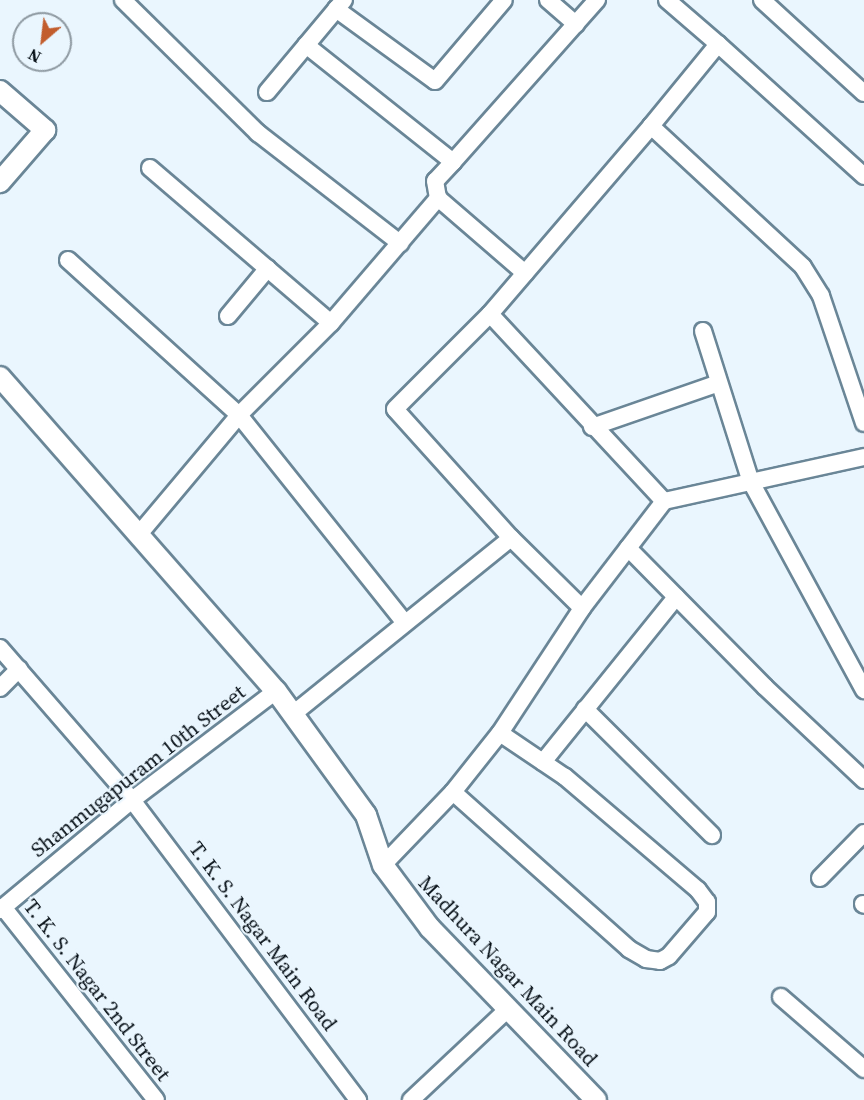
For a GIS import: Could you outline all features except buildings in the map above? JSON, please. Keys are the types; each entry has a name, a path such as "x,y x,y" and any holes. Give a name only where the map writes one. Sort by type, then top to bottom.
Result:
{"street":[{"path":"123,0 251,126 400,243"},
{"path":"267,92 340,5 435,81 504,0"},
{"path":"548,0 576,24"},
{"path":"525,273 438,198 435,181 597,0"},
{"path":"667,0 864,176"},
{"path":"762,0 864,93"},
{"path":"582,608 511,538 395,409 490,314 718,44"},
{"path":"306,45 453,162"},
{"path":"0,91 45,130 0,182"},
{"path":"651,126 803,267 821,296 864,423"},
{"path":"150,168 331,323"},
{"path":"140,533 239,415 331,323 438,198"},
{"path":"68,260 239,415 405,624"},
{"path":"228,316 268,268"},
{"path":"490,314 592,427 664,501"},
{"path":"704,331 751,482 864,690"},
{"name":"Madhura Nagar Main Road","path":"0,377 140,533 276,691 366,815 383,866 430,928 596,1100"},
{"path":"592,427 719,383"},
{"path":"383,866 453,792 500,733 582,608 664,501 864,457"},
{"path":"293,714 511,538"},
{"path":"628,548 864,780"},
{"path":"543,762 676,597"},
{"name":"T. K. S. Nagar Main Road","path":"0,648 132,800 358,1100"},
{"path":"0,688 19,669"},
{"name":"Shanmugapuram 10th Street","path":"1,909 132,800 276,691"},
{"path":"585,709 712,835"},
{"path":"453,792 629,949 646,959 660,961 669,956 707,912 707,902 698,890 543,762 500,733"},
{"path":"820,878 864,833"},
{"name":"T. K. S. Nagar 2nd Street","path":"1,909 156,1100"},
{"path":"781,997 864,1069"},
{"path":"411,1100 508,1009"}]}
